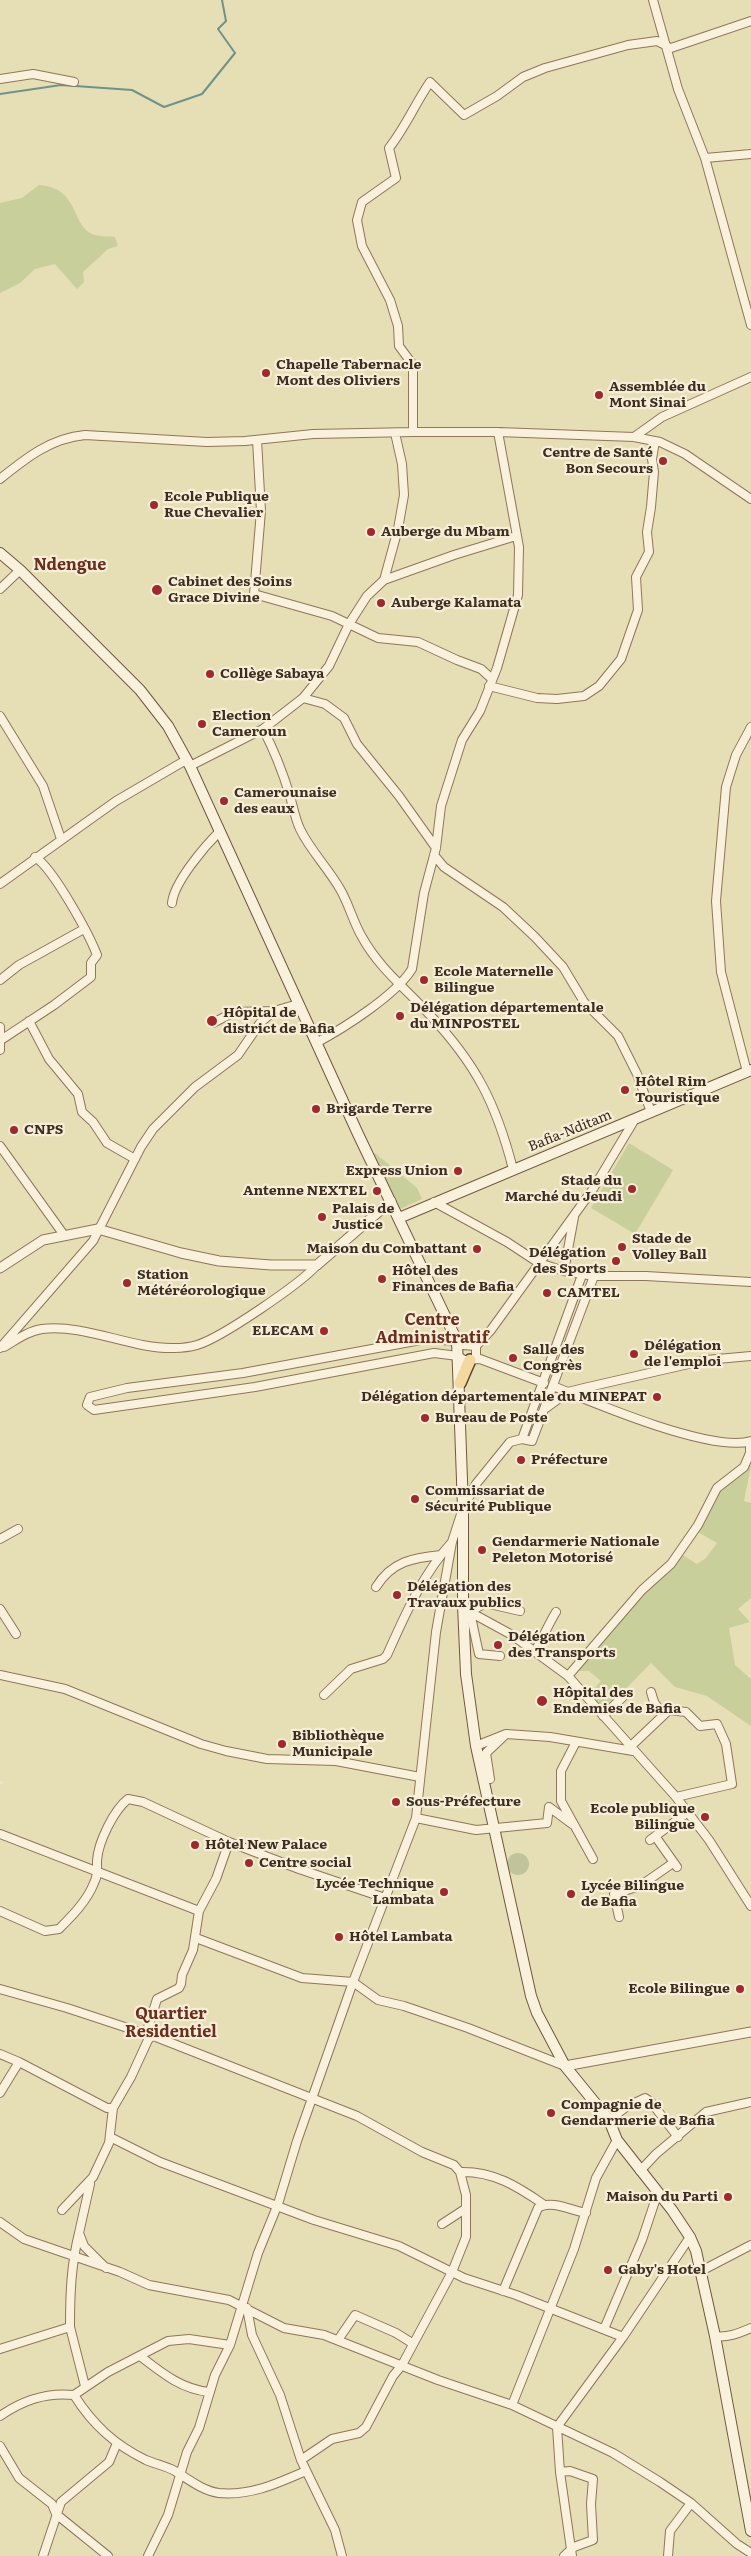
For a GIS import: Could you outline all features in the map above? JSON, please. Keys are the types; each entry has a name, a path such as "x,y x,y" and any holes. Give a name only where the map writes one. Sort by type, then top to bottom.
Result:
{"main road":[{"path":"0,553 20,570 140,690 168,726 188,763 220,831 390,1201 400,1218 457,1341 468,1358 460,1383 466,1674 476,1746 531,1996 537,2013 565,2066 609,2120 617,2140 690,2237 701,2271 748,2495 751,2531"},
{"name":"Bafia-Nditam","path":"400,1218 434,1202 749,1071"}],"street":[{"path":"653,0 668,47 678,89 705,158 749,311 751,325"},
{"path":"413,432 413,365 399,346 398,326 390,300 362,246 357,220 362,202 396,178 396,171 389,156 389,148 400,135 416,102 430,82 464,115 498,96 523,77 545,68 643,42 657,40 668,47 751,21"},
{"path":"0,79 33,74 74,82"},
{"path":"705,158 751,154"},
{"path":"634,438 662,417 751,377"},
{"path":"316,1043 345,1027 399,985 408,976 415,960 428,876 435,852 441,806 462,740 480,711 502,656 518,595 520,566 498,432"},
{"path":"0,479 44,447 65,438 79,435 104,434 207,442 257,440 313,434 498,432 634,438 654,441 685,454 751,499"},
{"path":"384,580 398,530 404,496 402,464 395,433"},
{"path":"257,440 260,511 254,594 309,608 378,638 418,642 457,660 482,668 491,682 537,698 557,699 584,696 599,686 621,659 638,610 636,577 649,552 647,532 654,472 652,459 654,441"},
{"path":"0,884 35,857 116,801 188,763 264,729 303,698 329,666 349,624 367,596 384,580 516,536"},
{"path":"0,589 20,570"},
{"path":"303,698 326,704 344,718 357,744 400,796 444,867 503,907 536,937 563,967 584,1002 618,1036 637,1074 651,1112"},
{"path":"0,716 43,786 61,840"},
{"path":"749,1071 721,972 716,901 726,787 736,755 751,727"},
{"path":"264,729 285,781 300,829 340,890 362,936 399,985 429,1014 475,1069 488,1092 513,1169"},
{"path":"172,904 178,887 220,831"},
{"path":"1,1040 91,977 91,963 97,955 55,880 35,857"},
{"path":"428,876 435,869 444,867"},
{"path":"0,980 19,965 84,929"},
{"path":"213,1023 234,1012 274,1011 298,1004"},
{"path":"0,1348 87,1248 153,1129 195,1087 238,1055 260,1023 274,1011"},
{"path":"29,1021 48,1059 78,1094 82,1112 93,1122 108,1143 135,1159"},
{"path":"0,1027 0,1050"},
{"path":"468,1358 611,1162 635,1119"},
{"path":"0,1146 64,1235"},
{"path":"0,1348 25,1334 42,1329 93,1334 140,1344 172,1348 197,1346 212,1339 304,1278 390,1201"},
{"path":"434,1202 507,1242 539,1263 582,1276 646,1276 751,1282"},
{"path":"564,1271 574,1214"},
{"path":"0,1268 32,1245 64,1235 98,1230 208,1259 271,1265 317,1265"},
{"path":"522,1439 582,1276"},
{"path":"148,2556 168,2515 186,2452 199,2428 209,2392 245,2306 258,2253 278,2204 312,2098 353,1982 416,1818 436,1632 452,1542 463,1508 476,1484 499,1452 510,1442 522,1439 532,1441 594,1276"},
{"path":"476,1346 463,1345 457,1341 426,1339 243,1372 127,1388 90,1397 87,1404 94,1410 255,1387 434,1354 468,1358 552,1389 568,1392 638,1419 720,1443 737,1444 751,1442 750,1453 744,1467 738,1474 717,1488 698,1525 671,1564 642,1590 568,1676"},
{"path":"546,1408 568,1392 696,1362 751,1356"},
{"path":"0,1539 18,1529"},
{"path":"324,1695 351,1669 383,1659 414,1596 441,1555 452,1542"},
{"path":"376,1586 383,1575 393,1566 441,1555"},
{"path":"466,1609 485,1603 520,1611"},
{"path":"0,1609 16,1634"},
{"path":"466,1609 512,1635 568,1676 688,1812 709,1840 751,1906"},
{"path":"466,1609 480,1654 500,1656"},
{"path":"535,1651 546,1634 556,1612"},
{"path":"0,1675 65,1689 201,1744 226,1751 267,1758 336,1761 420,1777"},
{"path":"651,1692 654,1702 663,1715"},
{"path":"603,1716 626,1694"},
{"path":"631,1749 669,1710 686,1712 700,1726 717,1724 726,1744 732,1784 676,1797"},
{"path":"490,1779 486,1754 506,1734"},
{"path":"476,1746 506,1734 631,1749"},
{"path":"572,1824 572,1819 561,1801 560,1784 561,1771 576,1742"},
{"path":"0,1911 45,1931 59,1929 88,1895 99,1872 97,1860 114,1816 128,1799 143,1802 228,1842 299,1869 385,1898"},
{"path":"416,1818 476,1830 495,1829 503,1826 547,1823 549,1807 572,1824 593,1859"},
{"path":"619,1917 614,1894 640,1886 675,1865 653,1838 688,1812"},
{"path":"0,1834 199,1911"},
{"path":"85,2386 70,2327 73,2256 90,2183 106,2150 110,2137 113,2108 149,2035 157,1999 179,1988 181,1984 182,1976 190,1961 196,1938 199,1911 216,1879 228,1842"},
{"path":"84,1865 97,1860"},
{"path":"196,1938 302,1978 353,1982 378,2000 404,2006 468,2028 565,2066 751,2032"},
{"path":"0,1989 149,2035 312,2098 357,2116 422,2152 454,2165 460,2172 466,2196 466,2237 452,2272 412,2342 402,2365 393,2376 375,2413 363,2430 332,2439 301,2460"},
{"path":"0,2054 20,2062 107,2108 113,2108"},
{"path":"0,2093 20,2062"},
{"path":"609,2120 626,2107 645,2098 651,2102 678,2137"},
{"path":"640,2171 656,2154 706,2112 751,2102"},
{"path":"110,2137 160,2162 278,2204 314,2220 399,2246 452,2272 623,2337"},
{"path":"512,2406 586,2213 596,2178 617,2140"},
{"path":"460,2172 477,2171 497,2176 543,2204 586,2213"},
{"path":"62,2210 90,2183"},
{"path":"604,2329 642,2240 658,2192"},
{"path":"504,2291 535,2214 543,2204"},
{"path":"442,2224 465,2209"},
{"path":"0,2222 24,2239 106,2268 149,2286 229,2300 245,2306 284,2328 319,2334 338,2340 438,2380 512,2406 613,2453 691,2502 737,2544 751,2553"},
{"path":"79,2233 84,2246 106,2268"},
{"path":"571,2553 560,2472 557,2427 623,2337 690,2237"},
{"path":"701,2271 751,2245"},
{"path":"245,2306 252,2335 280,2395 301,2460 335,2530 342,2556"},
{"path":"338,2340 355,2316 412,2342"},
{"path":"0,2349 70,2327"},
{"path":"714,2336 733,2335 751,2328"},
{"path":"0,2416 28,2400 41,2396 74,2395 85,2386 160,2345 189,2339 230,2345"},
{"path":"140,2356 167,2377 192,2390 209,2392"},
{"path":"74,2395 99,2429 118,2443 142,2458 180,2474 212,2492 243,2493 269,2487 306,2471"},
{"path":"43,2556 53,2531 56,2514 61,2502 109,2462 118,2443"},
{"path":"0,2446 19,2478 52,2504 56,2514 108,2556"},
{"path":"560,2472 570,2471 593,2479 591,2504 593,2540 574,2547 571,2553 564,2556"},
{"path":"668,2556 670,2531 691,2502"}],"shaded area":[{"path":"0,0 751,0 751,2556 0,2556 0,1784 4,1783 0,1780"}],"green space":[{"path":"39,185 62,193 69,200 87,231 97,236 115,237 118,246 108,249 83,272 84,282 77,289 55,264 35,269 20,283 0,293 0,203 22,198"},
{"name":"Stade du Marché du Jeudi","path":"629,1143 673,1170 635,1234 591,1208"},
{"path":"375,1153 417,1188 422,1199 398,1210 372,1156"},
{"path":"748,1464 751,1466 744,1501 751,1503 751,1598 738,1609 750,1622 729,1628 735,1665 751,1679 751,1726 707,1696 675,1687 651,1663 604,1711 589,1694 601,1681 589,1671 576,1671 681,1554 697,1564 706,1558 717,1543 696,1531 717,1492 725,1483 736,1479"},
{"path":"518,1853 526,1856 529,1864 526,1872 518,1875 510,1872 507,1864 510,1856"}],"waterway":[{"path":"0,94 61,85 132,90 164,107 202,94 235,53 218,29 226,21 222,0"}],"place":[{"name":"Chapelle Tabernacle Mont des Oliviers","path":"266,373"},
{"name":"Assemblée du Mont Sinai","path":"599,395"},
{"name":"Centre de Santé Bon Secours","path":"663,461"},
{"name":"Ecole Publique Rue Chevalier","path":"154,505"},
{"name":"Auberge du Mbam","path":"371,532"},
{"name":"Cabinet des Soins Grace Divine","path":"157,590"},
{"name":"Auberge Kalamata","path":"381,603"},
{"name":"Collège Sabaya","path":"210,674"},
{"name":"Election Cameroun","path":"202,724"},
{"name":"Camerounaise des eaux","path":"224,801"},
{"name":"Ecole Maternelle Bilingue","path":"424,980"},
{"name":"Délégation départementale du MINPOSTEL","path":"400,1016"},
{"name":"Hôpital de district de Bafia","path":"212,1021"},
{"name":"Hôtel Rim Touristique","path":"625,1090"},
{"name":"Brigarde Terre","path":"316,1109"},
{"name":"CNPS","path":"14,1130"},
{"name":"Express Union","path":"458,1171"},
{"name":"Stade du Marché du Jeudi","path":"632,1189"},
{"name":"Antenne NEXTEL","path":"377,1191"},
{"name":"Palais de Justice","path":"322,1217"},
{"name":"Stade de Volley Ball","path":"622,1247"},
{"name":"Maison du Combattant","path":"477,1249"},
{"name":"Délégation des Sports","path":"616,1261"},
{"name":"Hôtel des Finances de Bafia","path":"382,1279"},
{"name":"Station Météréorologique","path":"127,1283"},
{"name":"CAMTEL","path":"547,1293"},
{"name":"ELECAM","path":"324,1331"},
{"name":"Délégation de l'emploi","path":"634,1354"},
{"name":"Salle des Congrès","path":"513,1358"},
{"name":"Délégation départementale du MINEPAT","path":"657,1397"},
{"name":"Bureau de Poste","path":"425,1418"},
{"name":"Préfecture","path":"521,1460"},
{"name":"Commissariat de Sécurité Publique","path":"415,1499"},
{"name":"Gendarmerie Nationale Peleton Motorisé","path":"482,1550"},
{"name":"Délégation des Travaux publics","path":"397,1595"},
{"name":"Délégation des Transports","path":"498,1645"},
{"name":"Hôpital des Endemies de Bafia","path":"542,1701"},
{"name":"Bibliothèque Municipale","path":"282,1744"},
{"name":"Sous-Préfecture","path":"396,1802"},
{"name":"Ecole publique Bilingue","path":"705,1817"},
{"name":"Hôtel New Palace","path":"195,1845"},
{"name":"Centre social","path":"249,1863"},
{"name":"Lycée Technique Lambata","path":"444,1892"},
{"name":"Lycée Bilingue de Bafia","path":"571,1894"},
{"name":"Hôtel Lambata","path":"339,1937"},
{"name":"Ecole Bilingue","path":"740,1989"},
{"name":"Compagnie de Gendarmerie de Bafia","path":"551,2113"},
{"name":"Maison du Parti","path":"728,2197"},
{"name":"Gaby's Hotel","path":"608,2270"}],"district":[{"name":"Ndengue","path":"70,565"},
{"name":"Centre Administratif","path":"432,1329"},
{"name":"Quartier Residentiel","path":"171,2023"}]}
